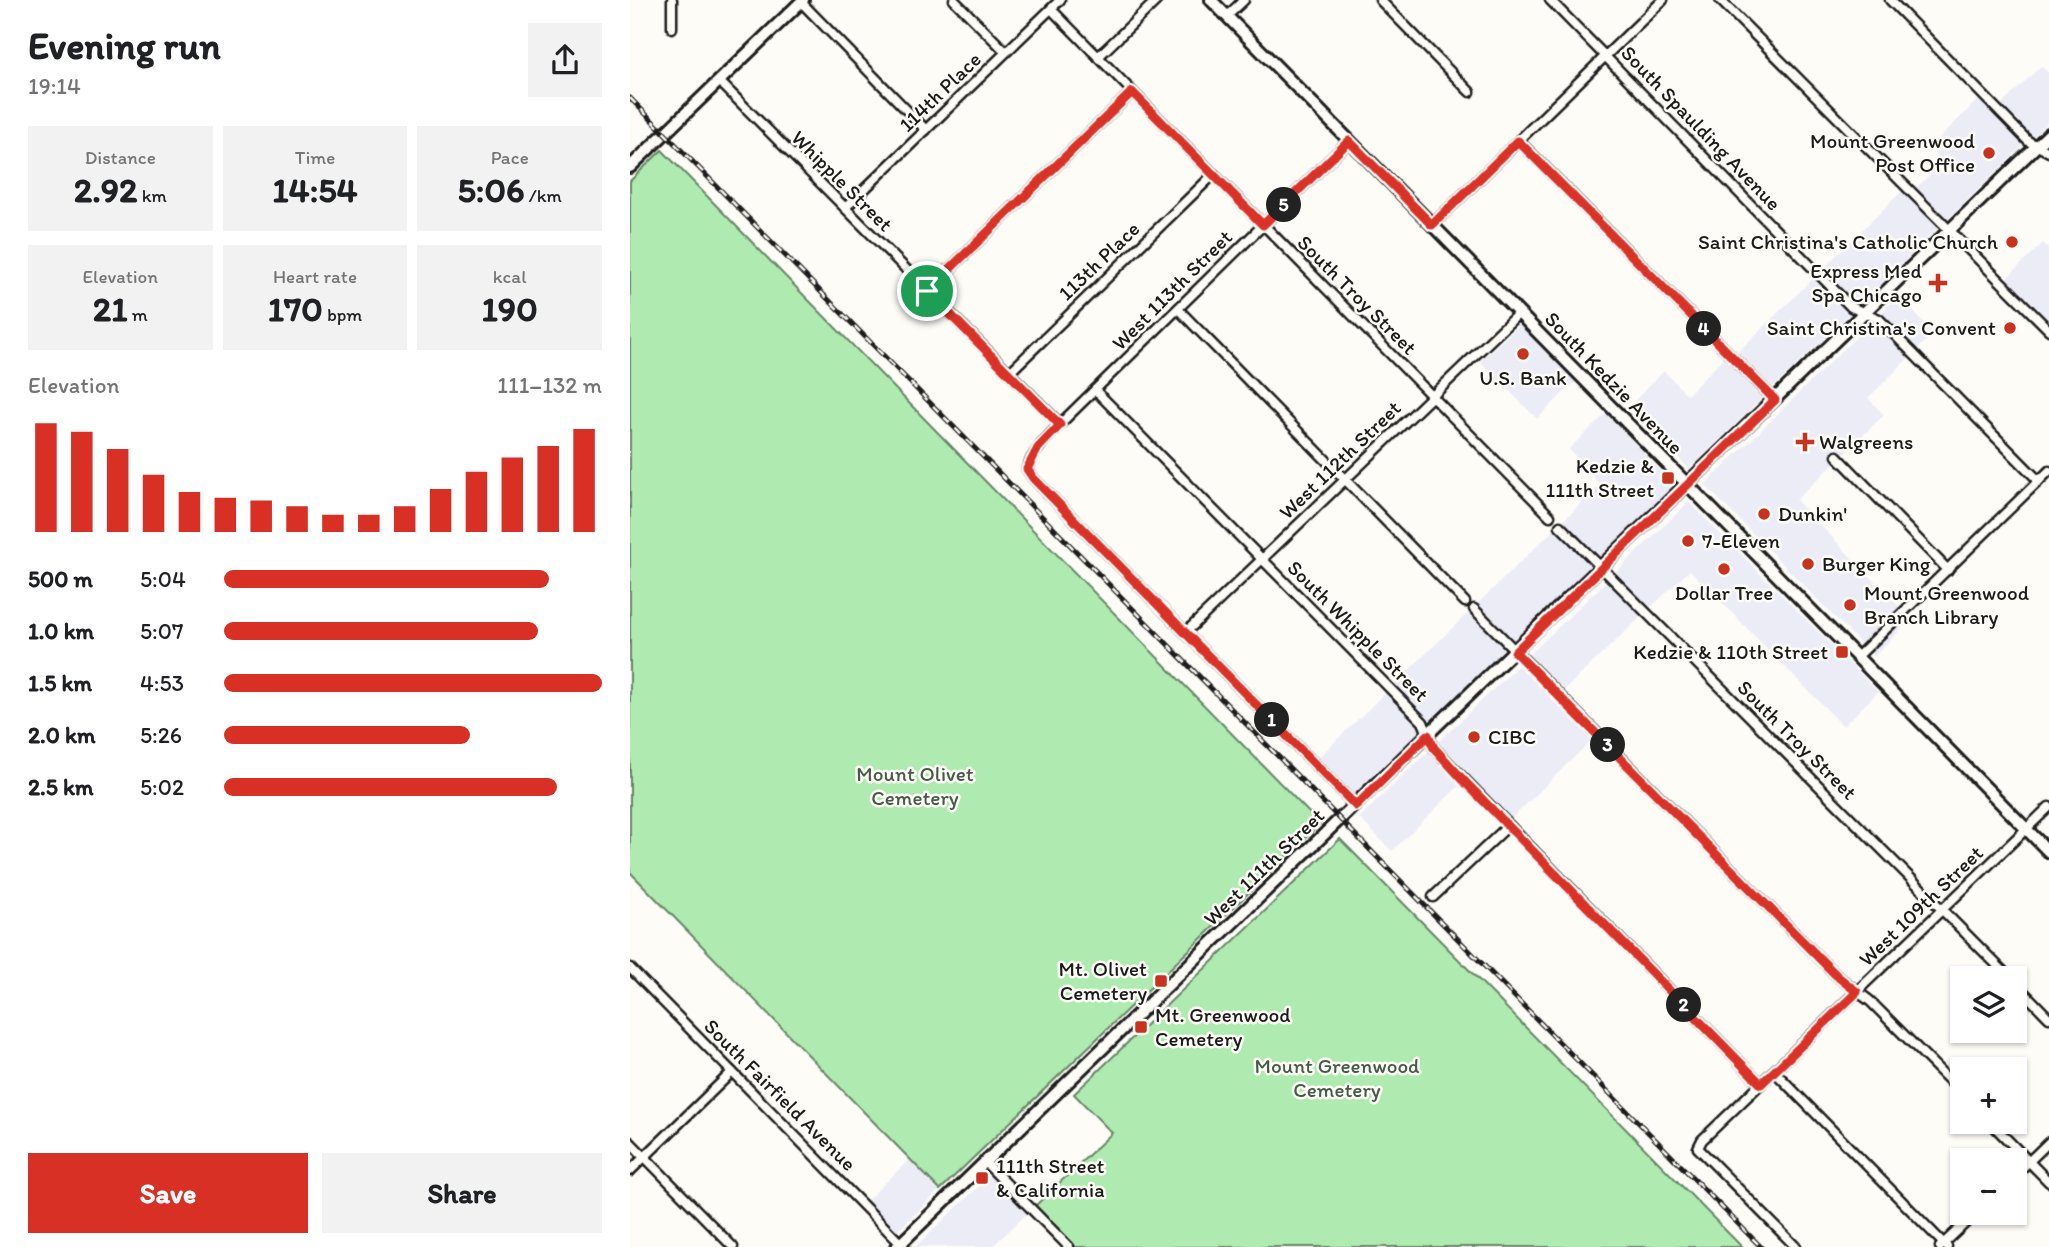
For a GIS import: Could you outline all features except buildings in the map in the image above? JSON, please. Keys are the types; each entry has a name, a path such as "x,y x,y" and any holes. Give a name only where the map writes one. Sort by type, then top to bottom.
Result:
{"main road":[{"name":"South Kedzie Avenue","path":"1211,0 2049,852"},
{"path":"630,167 802,1"},
{"name":"West 111th Street","path":"901,1246 2049,134"}],"street":[{"path":"672,0 672,28"},
{"path":"954,0 1006,52"},
{"name":"114th Place","path":"845,208 1060,0"},
{"path":"1098,57 1157,0"},
{"path":"1227,16 1244,0"},
{"path":"1380,0 1470,92"},
{"name":"South Spaulding Avenue","path":"1550,0 1851,307 1879,319 2039,481"},
{"path":"1432,225 1663,0"},
{"path":"1720,0 2049,330"},
{"path":"1890,0 2028,141 2049,152"},
{"path":"802,1 926,130"},
{"name":"South Troy Street","path":"1051,9 1550,516"},
{"name":"Whipple Street","path":"719,81 1060,425"},
{"path":"927,291 1132,92"},
{"name":"West 113th Street","path":"1186,632 1027,469 1038,448 1060,425 1349,141"},
{"path":"1518,141 1775,400"},
{"name":"113th Place","path":"1009,373 1214,174"},
{"path":"1178,309 1465,602"},
{"name":"West 112th Street","path":"1186,632 1519,313"},
{"name":"South Whipple Street","path":"1095,390 1423,722 1434,748 1761,1084"},
{"path":"1837,456 1948,570"},
{"path":"1857,657 2049,471"},
{"name":"South Troy Street","path":"1560,526 1998,966"},
{"path":"1474,609 1837,976 1870,1001 1950,1081"},
{"path":"1186,632 1356,806"},
{"name":"West 109th Street","path":"1796,1247 1698,1148 1702,1140 2049,807"},
{"path":"1433,897 1508,826"},
{"name":"South Fairfield Avenue","path":"630,968 901,1246"},
{"path":"2027,995 2049,1018"},
{"path":"1774,1071 1944,1246 1964,1225"},
{"path":"630,1171 732,1072"},
{"path":"2002,1134 2049,1182"},
{"path":"630,1142 733,1247"},
{"path":"2029,1161 2049,1142"},
{"path":"985,1162 1069,1247"}],"shaded area":[{"path":"2041,66 2049,73 2049,121 1689,469 1628,407 1664,371 1687,395 1728,354 1732,358 1904,189 1910,194 1943,162 1929,148 1982,96 1996,110"},
{"path":"2043,243 2049,249 2049,324 2005,280"},
{"path":"1898,296 1934,333 1868,398 1884,415 1796,500 1911,619 1874,657 1705,485"},
{"path":"1520,324 1576,381 1537,419 1480,361"},
{"path":"1607,413 1674,486 1353,797 1317,759 1600,485 1569,449"},
{"path":"1689,502 1878,692 1843,726 1690,570 1558,696 1597,735 1507,823 1464,781 1392,851 1359,818"},
{"path":"910,1159 940,1190 890,1238 860,1207"},
{"path":"997,1169 1034,1207 992,1247 915,1247"}],"green space":[{"name":"Mount Olivet Cemetery","path":"662,150 1320,824 940,1190 630,872 630,181"},
{"name":"Mount Greenwood Cemetery","path":"1340,839 1742,1247 1073,1247 1034,1207 1112,1133 1074,1094"}],"railway":[{"path":"630,98 1761,1247"}],"place":[{"name":"Mount Greenwood Post Office","path":"1989,153"},
{"name":"Saint Christina's Catholic Church","path":"2012,242"},
{"name":"Express Med Spa Chicago","path":"1938,283"},
{"name":"Saint Christina's Convent","path":"2010,328"},
{"name":"U.S. Bank","path":"1523,354"},
{"name":"Walgreens","path":"1805,442"},
{"name":"Kedzie & 111th Street","path":"1668,478"},
{"name":"Dunkin'","path":"1764,514"},
{"name":"7-Eleven","path":"1688,541"},
{"name":"Burger King","path":"1808,564"},
{"name":"Dollar Tree","path":"1724,569"},
{"name":"Mount Greenwood Branch Library","path":"1850,605"},
{"name":"Kedzie & 110th Street","path":"1842,652"},
{"name":"CIBC","path":"1474,737"},
{"name":"Mt. Olivet Cemetery","path":"1161,981"},
{"name":"Mt. Greenwood Cemetery","path":"1141,1027"},
{"name":"111th Street & California","path":"982,1178"}],"route":[{"path":"1132,92 1263,225 1349,141 1432,225 1518,141 1775,400 1515,652 1837,976 1857,992 1761,1084 1466,783 1434,748 1428,735 1356,806 1033,478 1027,469 1031,457 1060,425 927,291 1132,92"}]}
